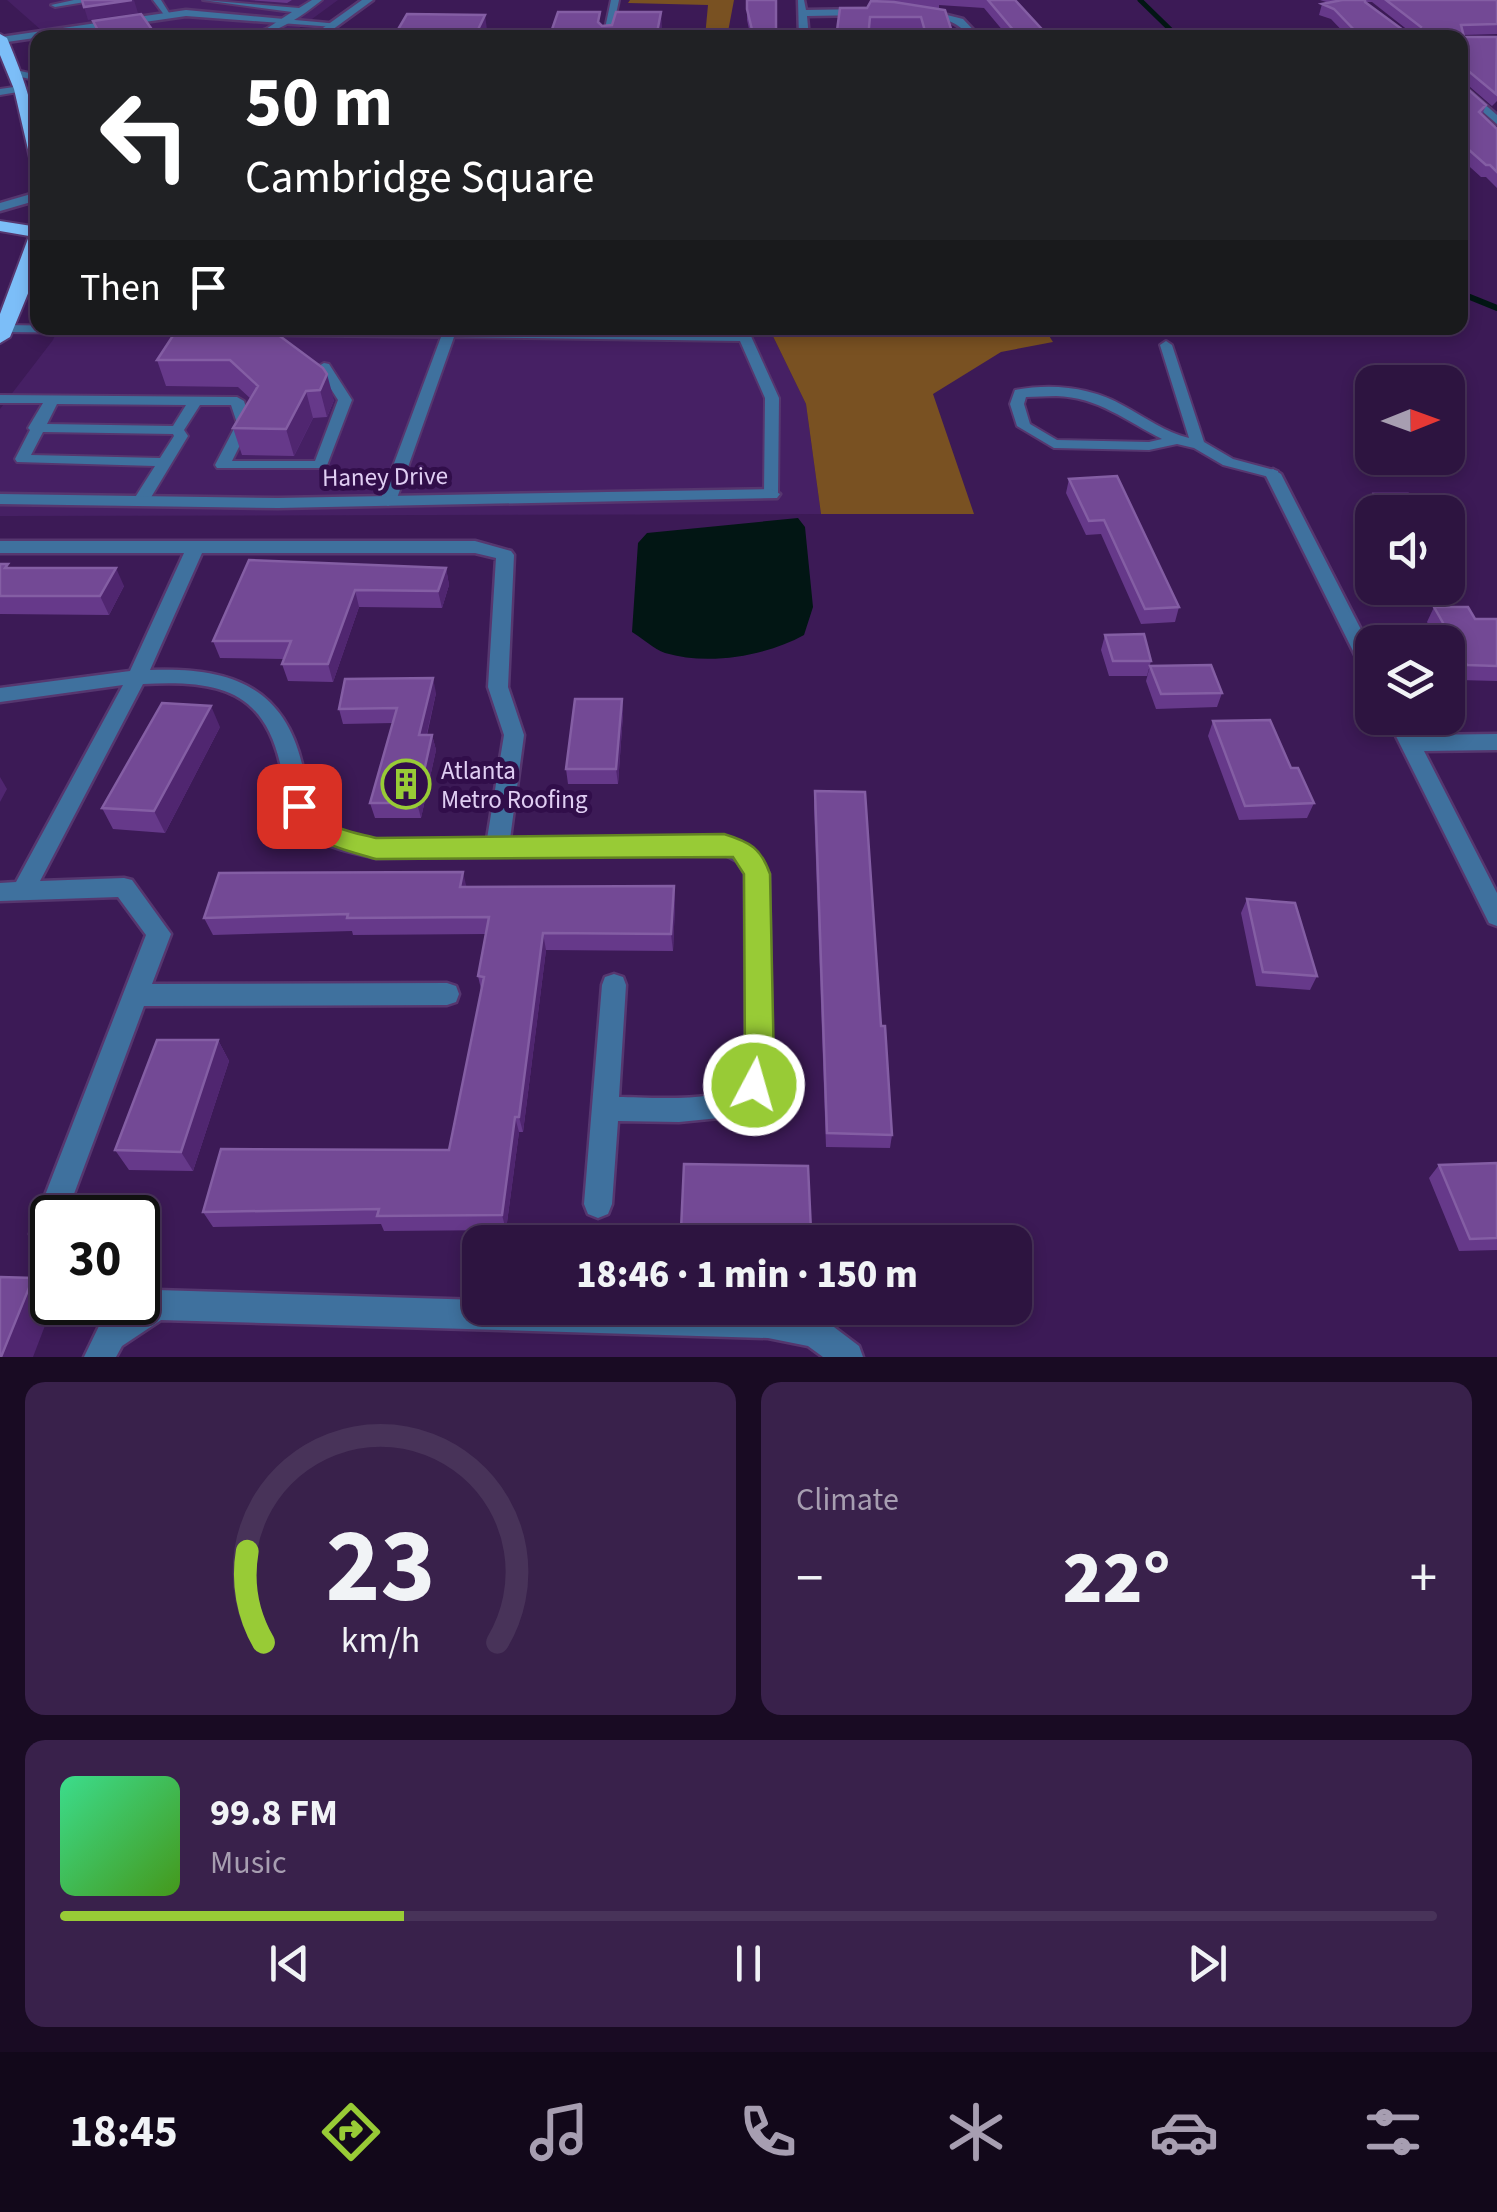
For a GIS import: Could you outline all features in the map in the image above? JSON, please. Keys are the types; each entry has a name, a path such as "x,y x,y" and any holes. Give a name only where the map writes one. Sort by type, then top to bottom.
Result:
{"highway":[{"path":"0,39 30,102"},
{"path":"0,226 30,232"},
{"path":"2,334 30,266"}],"street":[{"path":"325,30 368,0"},
{"path":"800,0 803,30"},
{"path":"802,13 878,12"},
{"path":"897,12 948,17 973,30"},
{"path":"68,30 168,14 334,24"},
{"path":"0,39 30,35"},
{"path":"1468,92 1491,110 1497,121"},
{"path":"0,196 30,195"},
{"path":"0,207 30,198"},
{"path":"1273,474 1355,636"},
{"name":"Haney Drive","path":"0,499 278,503 771,494"},
{"path":"0,548 476,548 505,555 498,687 514,735 496,847"},
{"path":"11,893 136,680 196,549"},
{"path":"0,695 178,677 211,680 239,690 262,704 287,737 299,806 311,823 330,836 376,848 724,844 742,850 752,859 757,874 760,1066 754,1085 744,1097 723,1106 605,1109"},
{"path":"1406,735 1497,916"},
{"path":"1410,743 1497,742"},
{"path":"11,893 124,886 160,934 59,1195"},
{"path":"598,1204 614,985"},
{"path":"136,995 447,994"},
{"path":"100,1357 111,1334 157,1305 768,1322 815,1332 848,1357"}],"lane":[{"path":"68,30 54,3 93,0"},
{"path":"157,0 168,14"},
{"path":"208,0 301,11"},
{"path":"270,30 318,0"},
{"path":"608,30 614,0"},
{"path":"592,21 610,21"},
{"path":"0,92 18,81 30,79"},
{"path":"2,334 30,333"},
{"path":"388,500 448,335"},
{"path":"747,335 772,398 771,494"},
{"path":"1166,344 1198,444"},
{"path":"0,399 236,402 244,423 222,465 322,465 345,400 324,367"},
{"path":"1172,441 1092,396 1020,393 1017,404 1024,426 1054,444 1198,444 1228,462 1273,474"},
{"path":"52,400 22,459 164,462"},
{"path":"176,430 195,401"},
{"path":"35,428 176,430 181,436 142,499"}],"shaded area":[{"path":"7,0 338,0 297,30 41,30"},
{"path":"734,0 728,30 706,30 708,5 628,3"},
{"path":"55,335 772,335 806,404 821,514 0,516 0,409"},
{"path":"772,335 1048,335 1053,342 1001,352 933,394 974,514 821,514 806,404"},
{"path":"798,518 805,527 813,607 804,635 755,653 700,659 665,653 632,632 638,543 647,533"}],"building":[{"path":"82,0 132,0 84,7"},
{"path":"747,0 776,0 776,30 752,30"},
{"path":"988,0 1015,0 1043,30 1013,30"},
{"path":"1365,0 1403,30 1354,30 1334,9 1322,4"},
{"path":"1386,0 1497,0 1497,24 1461,25 1462,30 1419,30 1421,27"},
{"path":"871,1 945,10 951,30 925,30 921,17 870,17 869,30 837,30 840,8 867,8"},
{"path":"558,12 600,12 598,22 602,26 612,25 616,12 661,12 658,30 552,30"},
{"path":"141,14 152,30 98,30 93,21"},
{"path":"407,14 485,15 478,30 398,30"},
{"path":"1468,37 1497,37 1496,94 1468,71"},
{"path":"1468,89 1486,105 1479,112 1497,129 1497,172 1468,149"},
{"path":"173,335 278,335 327,374 320,390 306,391 286,429 233,428 258,386 230,360 157,360"},
{"path":"1117,476 1179,607 1145,609 1104,520 1089,521 1069,479"},
{"path":"249,560 446,568 438,591 355,590 328,664 282,664 291,641 213,641"},
{"path":"0,564 8,564 5,568 116,568 100,596 0,596"},
{"path":"1434,607 1468,607 1475,619 1497,619 1497,666 1467,665 1465,625 1444,625"},
{"path":"1144,634 1151,661 1113,661 1105,635"},
{"path":"1211,665 1222,693 1161,694 1150,666"},
{"path":"433,678 419,735 432,735 417,803 370,803 397,708 339,709 345,679"},
{"path":"575,699 622,699 616,769 566,769"},
{"path":"162,703 211,706 154,811 102,808"},
{"path":"1270,720 1291,768 1298,768 1314,803 1245,806 1213,721"},
{"path":"815,791 865,792 892,1135 827,1133"},
{"path":"463,872 460,887 674,886 671,934 543,933 502,1215 377,1216 379,1209 203,1212 221,1149 449,1150 484,977 478,976 489,917 347,918 348,914 204,918 219,873"},
{"path":"1247,899 1295,903 1317,976 1263,972"},
{"path":"157,1040 218,1040 181,1152 115,1150"},
{"path":"1497,1163 1497,1238 1470,1239 1439,1165"},
{"path":"684,1164 808,1166 811,1225 681,1225"},
{"path":"0,1277 30,1278 30,1285 0,1357"}],"waterway":[{"path":"1140,0 1171,30"},
{"path":"1468,296 1497,308"}],"place":[{"name":"Atlanta Metro Roofing","path":"406,784"}],"route":[{"path":"299,806 311,823 330,836 376,848 724,844 742,850 752,859 757,874 760,1066 754,1085"}]}
